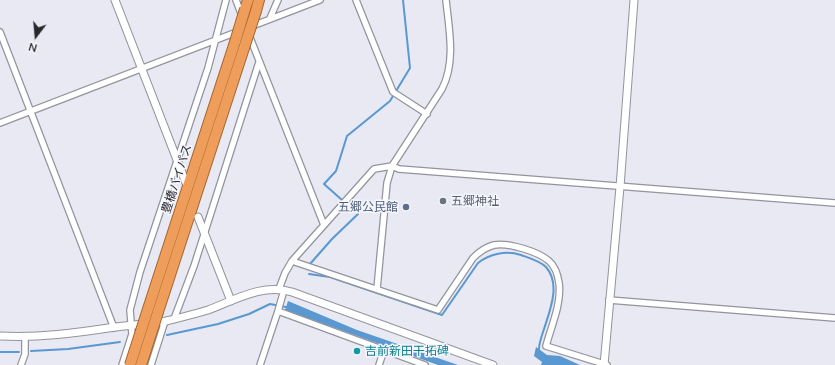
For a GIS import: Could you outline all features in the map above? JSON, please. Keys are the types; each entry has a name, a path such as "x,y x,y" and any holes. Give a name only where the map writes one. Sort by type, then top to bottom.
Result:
{"highway":[{"name":"豊橋バイパス","path":"130,365 239,45 256,10 259,0"},
{"name":"豊橋バイパス","path":"141,365 239,45 247,4"}],"street":[{"path":"115,0 186,183"},
{"path":"122,365 132,334 130,310 140,272 178,161 214,48 214,41 226,0"},
{"path":"236,0 259,62 324,224"},
{"path":"270,18 278,0"},
{"path":"0,123 320,0"},
{"path":"356,0 395,93 427,114"},
{"path":"377,289 387,183 392,166 427,114 447,79 451,49 446,0"},
{"path":"292,261 438,310 473,258 479,252 495,245 511,246 532,251 550,262 557,273 559,284 557,304 546,346 605,365 634,0"},
{"path":"0,32 114,328"},
{"path":"174,319 259,62"},
{"path":"260,365 278,310 285,272 292,261 374,169 392,166 399,169 835,203"},
{"path":"198,217 231,301"},
{"path":"0,336 25,337 71,334 165,321 207,310 265,289 281,289 493,365"},
{"path":"610,300 835,318"},
{"path":"278,310 425,365"},
{"path":"151,365 165,321"},
{"path":"22,365 25,354 25,337"},
{"path":"379,365 384,350"}],"water":[{"path":"288,301 357,330 458,365 438,365 285,310"},
{"path":"536,347 547,355 560,356 580,365 541,365 542,362 534,356"}],"waterway":[{"path":"342,200 324,184 336,171 347,136 390,101 410,68 403,0"},
{"path":"310,264 332,239 358,214"},
{"path":"309,274 330,277 442,315 478,263 492,255 504,253 521,255 544,265 553,281 553,297 539,349"},
{"path":"167,335 218,324 249,314 270,304 286,307"},
{"path":"31,351 68,349 120,342"},
{"path":"0,352 19,352"}],"place":[{"name":"五郷神社","path":"443,201"},
{"name":"五郷公民館","path":"406,207"},
{"name":"吉前新田干拓碑","path":"357,351"}]}
